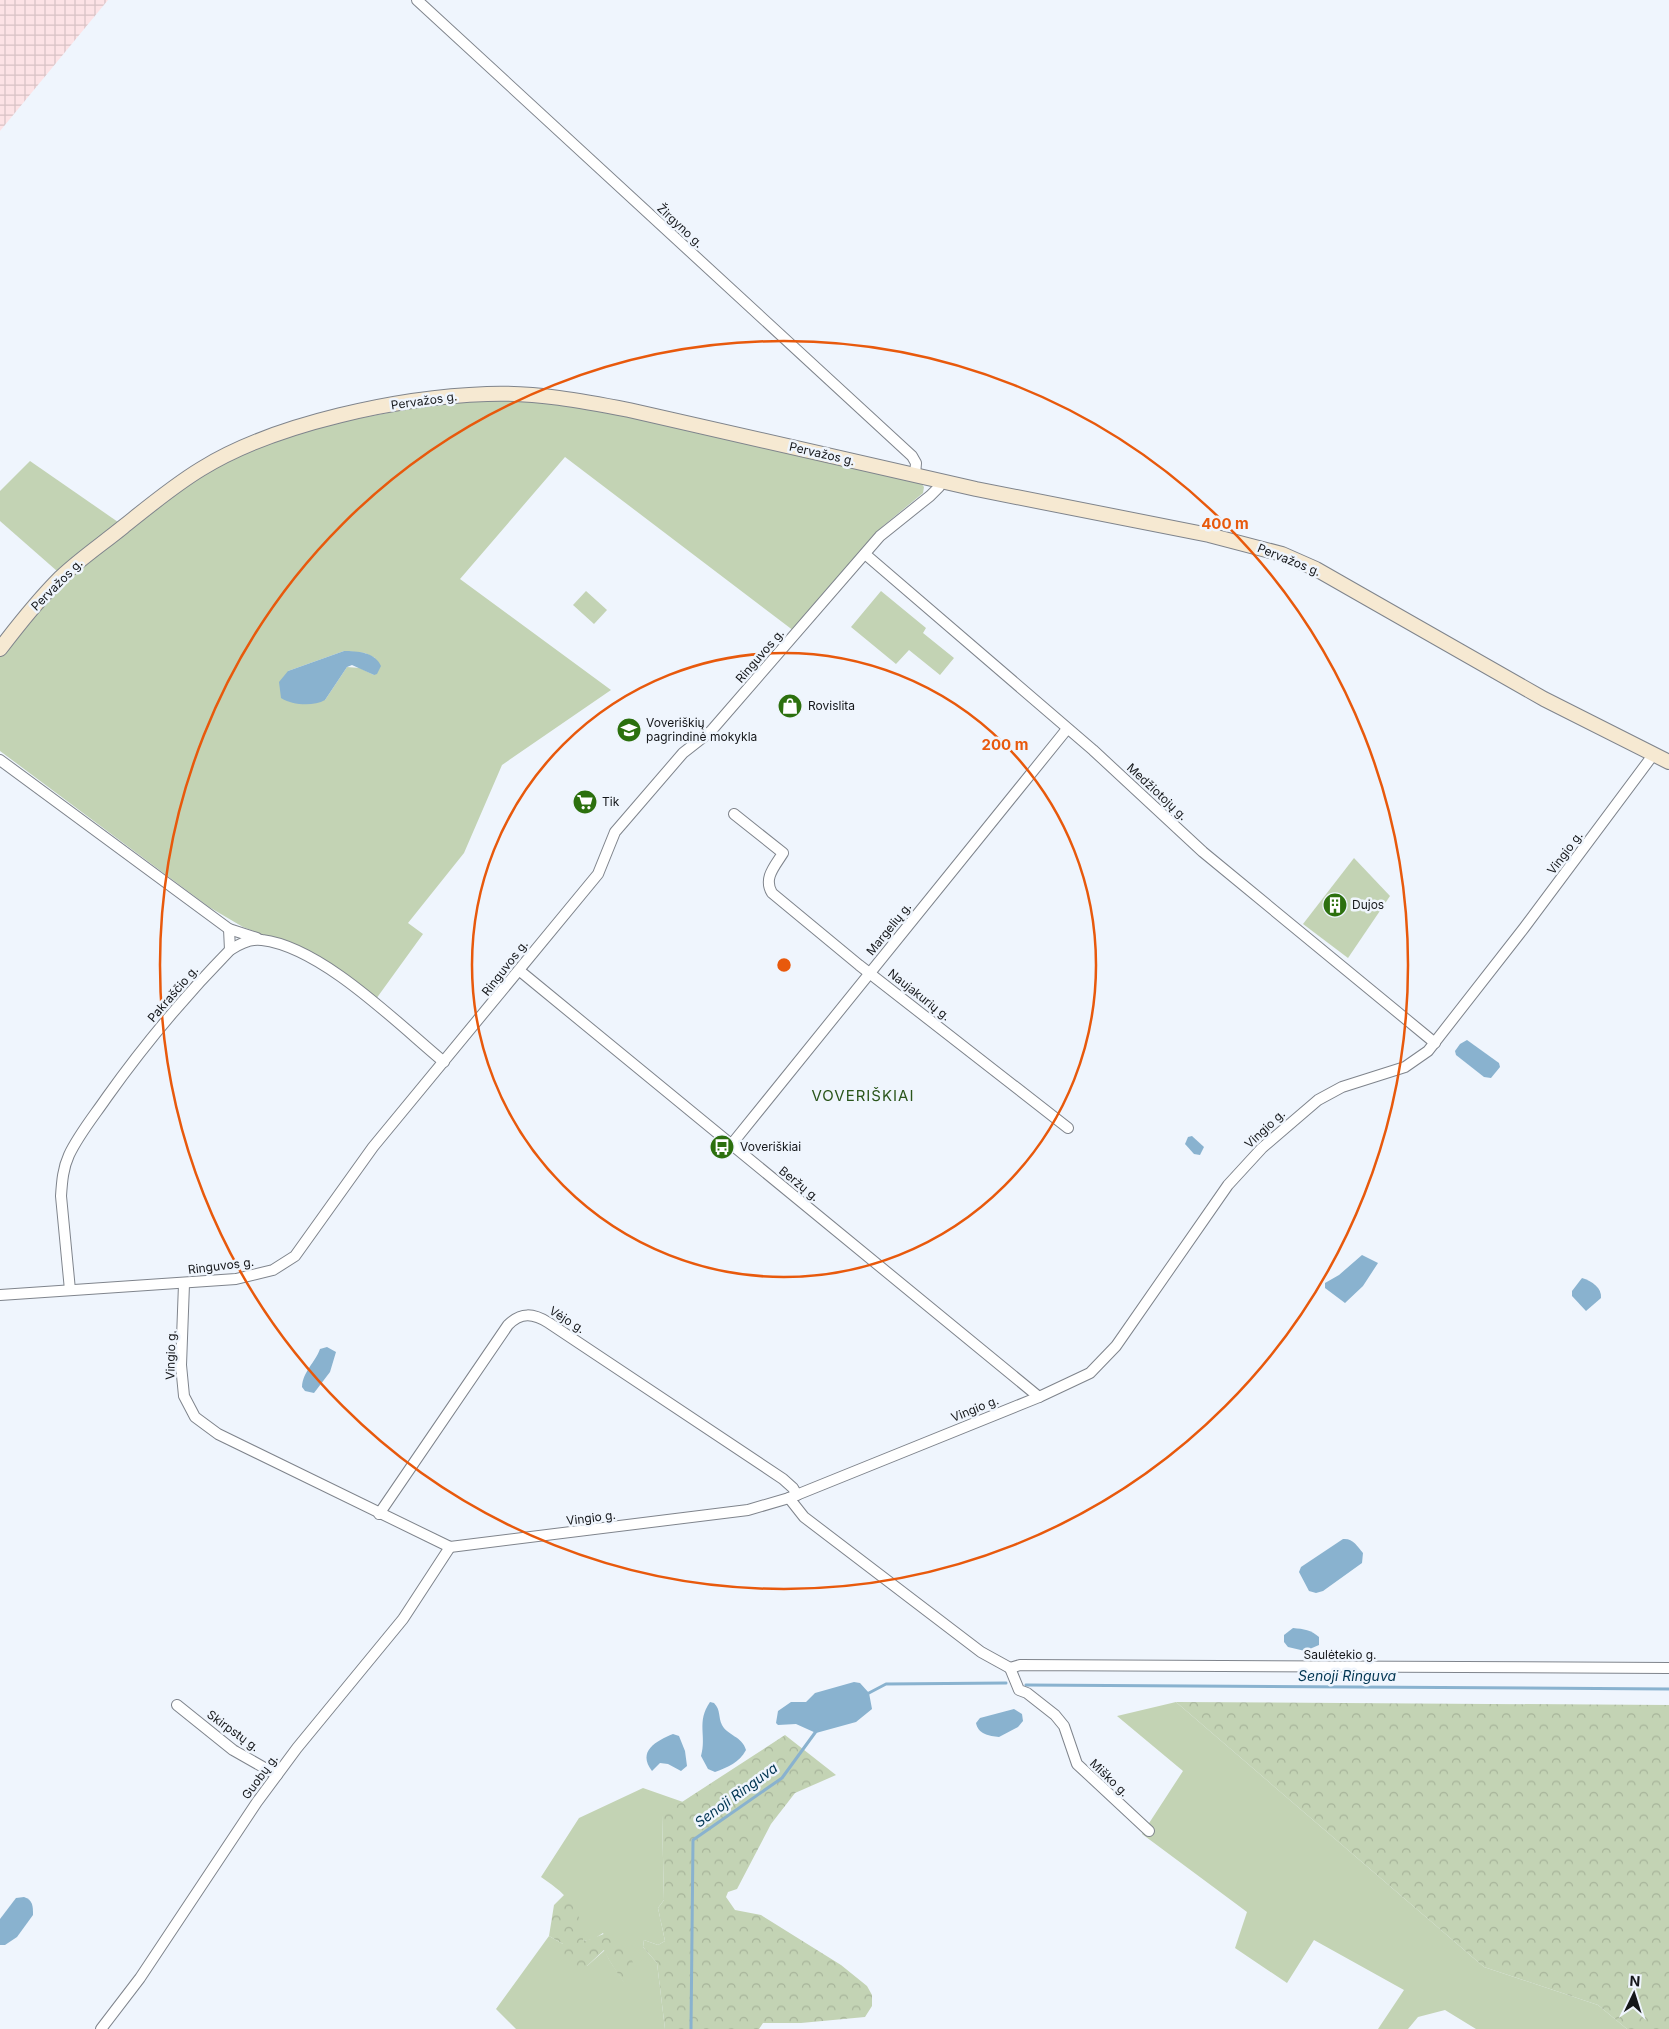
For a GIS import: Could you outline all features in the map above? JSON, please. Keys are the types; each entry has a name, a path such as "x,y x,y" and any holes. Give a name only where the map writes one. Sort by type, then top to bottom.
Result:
{"main road":[{"name":"Pervažos g.","path":"0,649 61,578 171,489 202,468 228,454 278,433 394,404 488,394 581,400 941,481 1209,535 1282,554 1325,574 1544,700 1669,762"}],"street":[{"name":"Žirgyno g.","path":"417,0 912,456 916,463 915,475"},
{"name":"Ringuvos g.","path":"0,1295 184,1284 257,1275 273,1270 295,1256 372,1147 520,971 553,926 598,874 610,841 626,818 683,753 711,731 865,554 896,522 939,488 941,481"},
{"name":"Medžiotojų g.","path":"865,554 1093,750 1203,852 1435,1043"},
{"name":"Margelių g.","path":"731,1146 1067,729"},
{"name":"Vingio g.","path":"184,1284 182,1383 188,1406 195,1417 218,1434 450,1547 748,1510 793,1497 1039,1397 1090,1373 1116,1346 1228,1185 1262,1148 1318,1100 1342,1087 1405,1067 1418,1060 1435,1043 1654,755"},
{"path":"0,760 229,929 290,948 324,965 444,1062"},
{"name":"Naujakurių g.","path":"734,814 783,853 768,878 768,886 772,893 859,966 870,972 1068,1128"},
{"path":"229,929 230,950"},
{"name":"Pakraščio g.","path":"70,1290 61,1196 62,1181 69,1155 78,1137 169,1015 230,950 240,944 260,939"},
{"name":"Beržų g.","path":"520,971 1039,1397"},
{"name":"Vėjo g.","path":"380,1514 508,1326 514,1319 531,1315 549,1323 654,1391 783,1479 793,1488 793,1497"},
{"path":"793,1497 812,1523 981,1652 1010,1668"},
{"name":"Guobų g.","path":"101,2029 140,1978 277,1775 402,1619 450,1547"},
{"name":"Saulėtekio g.","path":"1010,1668 1045,1665 1669,1668"},
{"name":"Miško g.","path":"1010,1668 1019,1690 1027,1693 1045,1707 1064,1726 1077,1764 1149,1831"},
{"name":"Skirpstų g.","path":"177,1705 233,1750 277,1775"}],"shaded area":[{"path":"0,0 108,0 0,131"}],"green space":[{"path":"461,399 557,404 615,413 921,483 924,487 923,493 883,526 794,631 565,457 460,579 611,690 502,765 464,853 408,923 423,934 376,999 320,957 243,927 209,907 0,751 0,655 65,581 180,489 222,464 270,442 319,426","holes":["344,651 365,653 375,658 374,675 360,668 347,667 325,700 288,671"]},
{"path":"30,461 118,522 57,571 0,521 0,491"},
{"path":"586,591 607,610 594,624 573,605"},
{"path":"881,591 926,628 923,633 954,658 940,675 909,650 896,664 851,627"},
{"path":"1354,858 1390,896 1348,958 1303,924"},
{"path":"1176,1702 1484,1967 1598,2005 1627,2029 1476,2029 1445,2010 1418,2017 1408,2029 1378,2029 1404,1990 1314,1940 1287,1983 1235,1948 1247,1912 1142,1834 1183,1771 1117,1716"},
{"path":"1176,1702 1669,1705 1669,2029 1627,2029 1598,2005 1484,1967"},
{"path":"785,1735 836,1775 795,1793 771,1824 737,1889 728,1892 726,1897 735,1910 761,1915 841,1965 867,1986 872,1995 872,2006 865,2017 801,2023 763,2023 759,2029 665,2029 657,1963 643,1947 644,1940 658,1945 665,1941 658,1908 664,1900 662,1815"},
{"path":"643,1788 683,1802 662,1816 664,1900 658,1908 665,1941 658,1945 644,1940 643,1947 657,1963 665,2029 516,2029 496,2009 549,1936 563,1944 587,1966 605,1950 625,1984 603,1933 594,1939 583,1941 571,1903 560,1891 541,1877 579,1818"},
{"path":"565,1894 578,1916 582,1928 583,1941 613,1932 628,1948 635,1969 625,1985 604,1950 587,1966 561,1969 563,1944 549,1936 554,1905"}],"water":[{"path":"344,651 360,652 375,658 381,666 377,674 374,675 352,665 347,667 325,700 315,704 303,704 281,698 279,682 288,671"},
{"path":"1467,1040 1499,1063 1500,1067 1491,1078 1484,1077 1456,1055 1455,1051 1460,1044"},
{"path":"1192,1136 1204,1147 1200,1155 1194,1154 1185,1144 1188,1137"},
{"path":"1362,1255 1378,1263 1363,1286 1345,1303 1325,1288 1325,1283 1339,1275"},
{"path":"1582,1278 1596,1285 1601,1294 1601,1298 1586,1311 1572,1296 1572,1291"},
{"path":"327,1347 336,1352 330,1372 314,1393 305,1391 302,1387 307,1372 320,1349"},
{"path":"1343,1539 1352,1541 1357,1545 1363,1553 1362,1563 1323,1591 1316,1593 1309,1591 1299,1572 1301,1567"},
{"path":"1293,1628 1313,1633 1319,1637 1319,1645 1305,1651 1288,1647 1284,1642 1284,1635"},
{"path":"854,1682 860,1683 869,1693 872,1709 856,1722 816,1733 796,1724 778,1725 776,1723 778,1711 791,1702 806,1702 815,1693"},
{"path":"710,1702 714,1703 718,1708 722,1725 725,1729 744,1745 746,1750 737,1761 715,1772 708,1769 701,1756 704,1716"},
{"path":"1014,1709 1022,1714 1023,1721 1018,1727 999,1737 984,1734 977,1727 976,1723 980,1718"},
{"path":"673,1734 679,1736 685,1751 687,1766 681,1771 668,1764 660,1763 652,1771 647,1758 650,1748 660,1740"},
{"path":"24,1897 32,1904 33,1915 17,1937 5,1945 0,1945 0,1919 16,1898"}],"waterway":[{"name":"Senoji Ringuva","path":"867,1694 886,1684 1006,1683"},
{"name":"Senoji Ringuva","path":"1026,1685 1669,1689"},
{"name":"Senoji Ringuva","path":"691,2029 693,1840 782,1778 817,1730"}],"place":[{"name":"Rovislita","path":"790,706"},
{"name":"Voveriškių pagrindinė mokykla","path":"629,730"},
{"name":"Tik","path":"585,802"},
{"name":"Dujos","path":"1335,905"},
{"name":"Voveriškiai","path":"722,1147"}],"district":[{"name":"VOVERIŠKIAI","path":"863,1096"}]}
